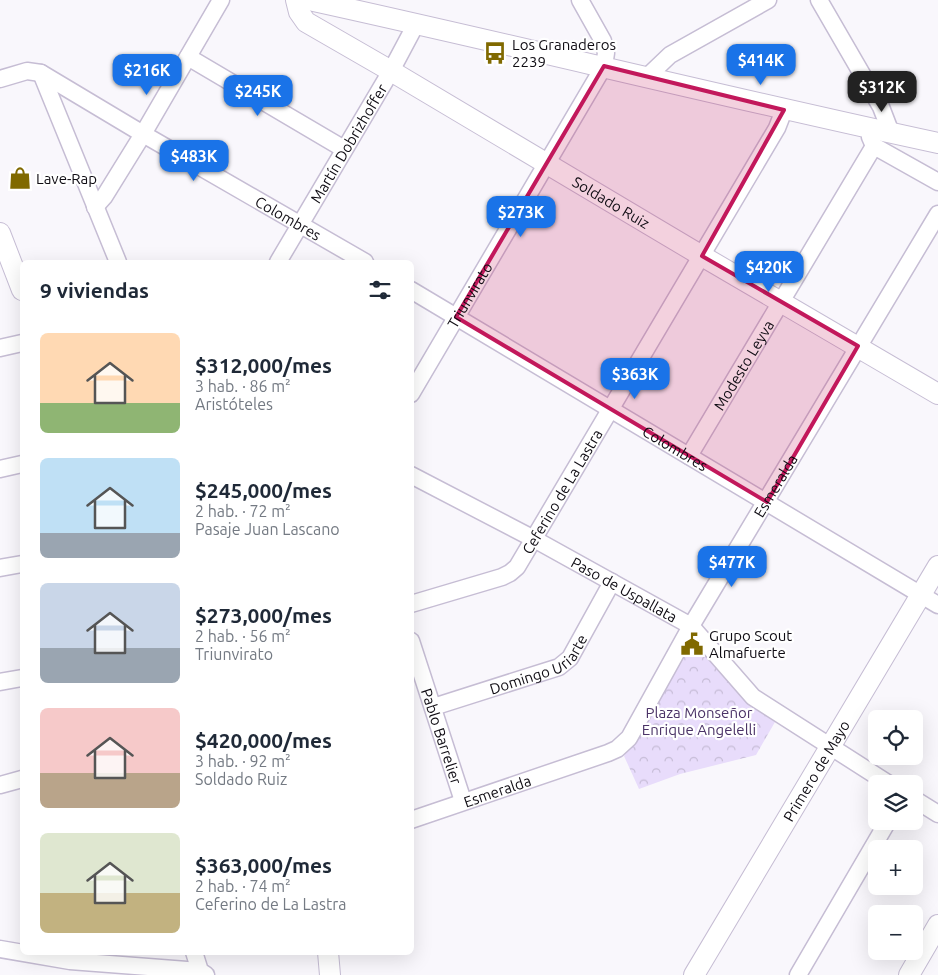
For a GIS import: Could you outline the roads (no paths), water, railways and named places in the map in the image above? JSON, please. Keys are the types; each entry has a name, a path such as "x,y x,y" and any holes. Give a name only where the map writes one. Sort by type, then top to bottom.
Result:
{"main road":[{"name":"Soldado Ruiz","path":"296,0 298,12 306,22 702,256 937,392"},
{"path":"309,0 351,5 416,24 648,76 784,110 870,136 891,133 938,142"},
{"path":"1,236 20,285"},
{"name":"Primero de Mayo","path":"694,975 831,747 930,600 938,566"},
{"path":"909,975 938,925"},
{"path":"328,955 330,975"}],"street":[{"path":"95,207 104,197 143,134 221,0"},
{"path":"580,0 604,41 606,53 604,66"},
{"path":"648,76 670,55 768,0"},
{"path":"819,0 881,107 891,133"},
{"name":"Martín Dobrizhoffer","path":"279,260 391,71 416,24"},
{"path":"188,57 344,149"},
{"name":"Triunvirato","path":"414,389 604,66"},
{"path":"0,79 18,72 41,73 117,260"},
{"name":"Colombres","path":"41,73 361,260"},
{"name":"Ceferino de La Lastra","path":"414,603 502,577 517,567 612,410 777,128 784,110"},
{"path":"870,136 938,182"},
{"name":"Modesto Leyva","path":"689,456 782,302 870,136"},
{"name":"Esmeralda","path":"414,819 608,753 624,744 691,626 938,214"},
{"name":"Colombres","path":"414,292 930,600"},
{"path":"0,348 20,343"},
{"path":"0,469 20,464"},
{"name":"Paso de Uspallata","path":"414,477 691,626 753,697 875,775"},
{"path":"0,568 20,564"},
{"name":"Domingo Uriarte","path":"433,707 564,664 570,658 612,582"},
{"name":"Pablo Barrelier","path":"414,651 463,801"},
{"path":"0,682 20,678"},
{"path":"0,784 20,779"},
{"path":"923,805 938,814"},
{"path":"798,975 883,830"},
{"path":"0,949 20,953"},
{"path":"30,955 71,963 203,973 195,955"}],"place":[{"name":"Los Granaderos 2239","path":"495,53"},
{"name":"Lave-Rap","path":"20,178"},
{"name":"Grupo Scout Almafuerte","path":"692,644"}],"park label":[{"name":"Plaza Monseñor Enrique Angelelli","path":"699,720"}]}
